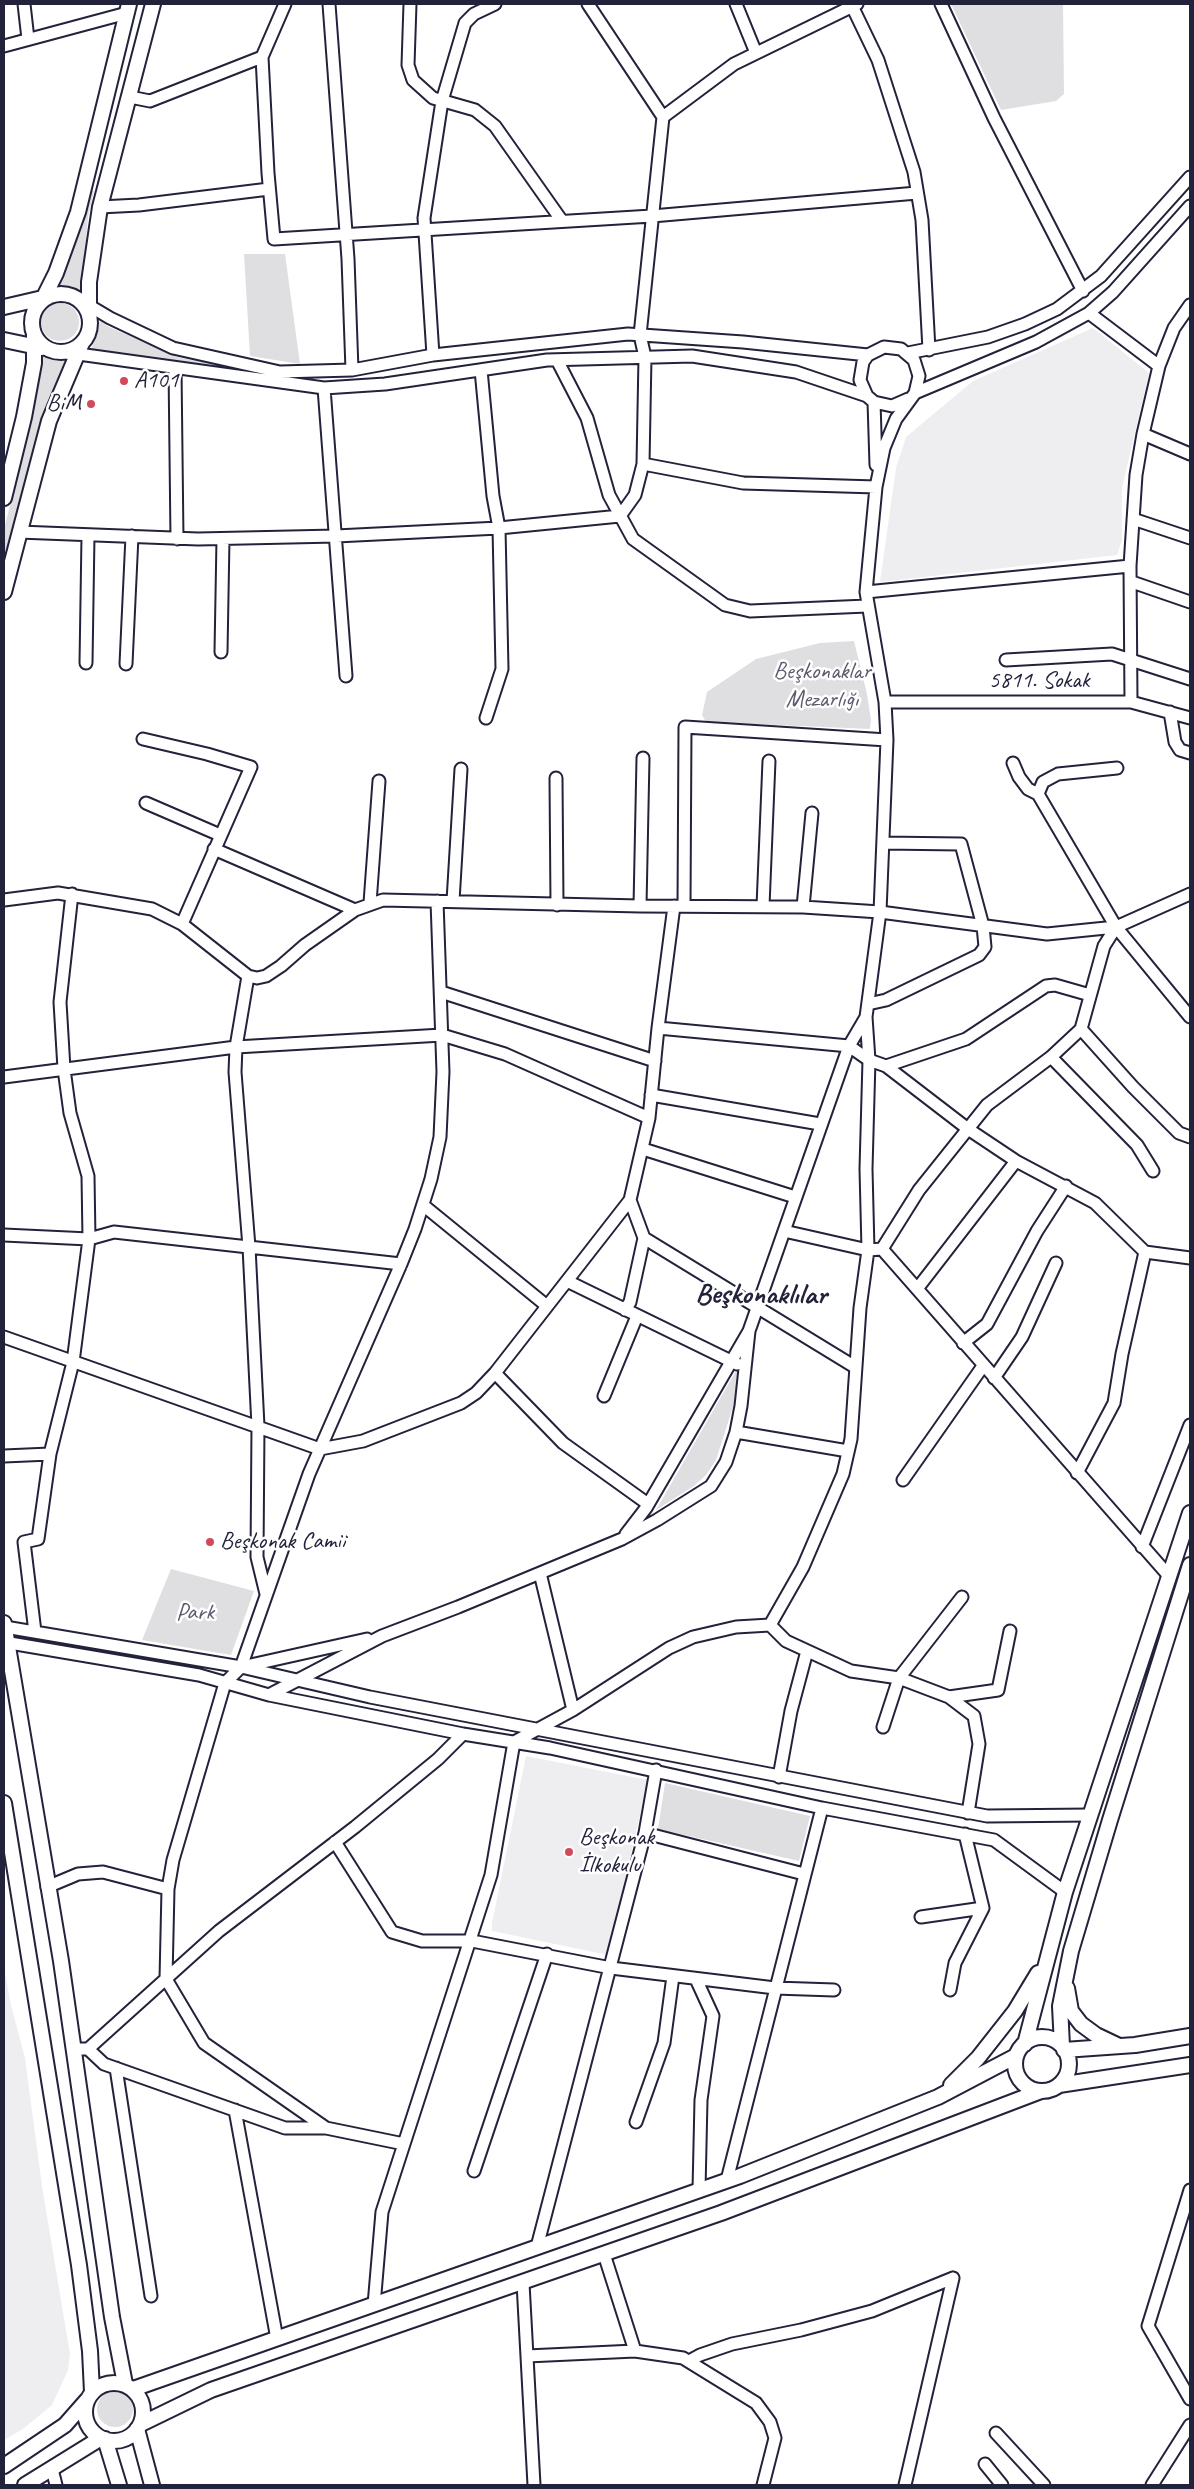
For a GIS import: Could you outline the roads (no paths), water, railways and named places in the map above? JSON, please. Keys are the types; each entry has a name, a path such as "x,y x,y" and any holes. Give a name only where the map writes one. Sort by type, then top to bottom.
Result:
{"main road":[{"path":"4,592 49,421 75,350 88,335 86,307 100,207 153,4"},
{"path":"4,498 24,417 38,343 32,316 45,298 78,212 128,8"},
{"path":"4,307 69,295 86,307"},
{"path":"4,340 38,343 75,350"},
{"path":"4,2466 65,2425 90,2396 107,2383 129,2387 277,2339 727,2180 938,2097 1016,2056 1025,2044 1065,1892 1190,1512"},
{"path":"4,1803 79,2265 90,2350 90,2396 85,2417 88,2426 103,2438 119,2440 128,2437 139,2426 211,2390 523,2283 721,2212 1041,2091 1054,2089 1059,2085 1068,2071 1069,2062 1063,2048 1060,2006 1065,1979 1110,1820 1190,1565"},
{"path":"4,1625 47,1887 81,2049 112,2317 129,2387 143,2405 139,2426 152,2485"},
{"path":"938,2097 978,2058 1015,2011 1047,1959"},
{"path":"1065,1979 1071,2011 1076,2018 1096,2035 1118,2045"},
{"path":"1025,2044 1040,2038 1048,2038 1063,2048 1135,2045 1190,2036"},
{"path":"1016,2056 1016,2072 1020,2080 1026,2086 1041,2091"},
{"path":"1059,2085 1190,2065"},
{"path":"25,2485 103,2438"},
{"path":"103,2438 119,2485"}],"street":[{"path":"24,4 28,39"},
{"path":"285,4 262,57 274,239 346,233 425,231 652,216 917,193"},
{"path":"329,4 346,233 352,370"},
{"path":"410,4 408,65 413,80 433,98 475,110 495,126 562,222"},
{"path":"433,355 424,218 442,101 465,23 474,14 495,4"},
{"path":"19,532 177,539 336,536 499,528 620,516 635,495 643,464 645,357 640,335 663,117 588,4"},
{"path":"736,4 756,53"},
{"path":"941,4 994,118 1083,292"},
{"path":"663,117 734,64 855,5 878,60 914,172 922,220 929,350"},
{"path":"4,46 128,8"},
{"path":"130,97 150,101 262,57"},
{"path":"908,353 988,337 1025,324 1057,309 1083,292 1101,276 1190,177"},
{"path":"100,207 138,205 270,189"},
{"path":"75,350 175,368 324,388 385,384 557,360 692,356 796,372 892,406 1036,342 1089,314 1113,292 1190,206"},
{"path":"1131,702 1132,582 1130,566 1136,476 1142,434 1159,366 1174,328 1190,305"},
{"path":"86,307 173,348 280,372 352,370 433,355 546,342 640,335 743,342 868,355 884,347 901,349 908,353 918,368 918,385 896,419 884,448 876,487 866,592 885,702 887,740 880,912 866,1017 869,1060 866,1169 868,1250 848,1451 843,1474 803,1567 770,1625"},
{"path":"1089,314 1159,366"},
{"path":"868,355 860,371 860,380 871,399 876,487"},
{"path":"557,360 587,418 609,495 633,539 725,605 750,611 867,606"},
{"path":"175,368 177,539"},
{"path":"481,370 493,496 499,528 502,669 486,718"},
{"path":"324,388 346,676"},
{"path":"1142,434 1190,454"},
{"path":"643,464 743,483 876,487"},
{"path":"1133,519 1190,538"},
{"path":"86,663 88,536"},
{"path":"126,664 132,536"},
{"path":"221,652 223,539"},
{"path":"866,592 1130,566"},
{"path":"1132,582 1190,602"},
{"path":"1006,660 1112,654 1190,679"},
{"name":"5811. Sokak","path":"885,702 1131,702 1190,718"},
{"path":"1170,712 1176,742 1180,750 1190,754"},
{"path":"4,1337 320,1449 363,1441 444,1410 476,1393 496,1373 630,1200 644,1149 652,1095 658,1028 679,906 685,727 887,740"},
{"path":"143,739 207,754 251,767 182,924"},
{"path":"640,906 643,758"},
{"path":"763,906 769,761"},
{"path":"1013,763 1019,777 1028,789 1038,794 1116,927 1190,1017"},
{"path":"1038,794 1044,782 1058,774 1117,768"},
{"path":"453,901 461,769"},
{"path":"556,778 558,905"},
{"path":"370,903 379,781"},
{"path":"146,804 220,835"},
{"path":"803,907 812,813"},
{"path":"868,1004 886,1000 979,955 985,947 983,926 961,844 883,843"},
{"path":"214,849 355,910"},
{"path":"4,900 58,893 152,909 182,924 248,976 266,976 355,910 370,903 384,900 558,905 803,907 880,912 1047,934 1116,927 1190,894"},
{"path":"35,1632 24,1542 38,1539 50,1454 74,1362 89,1239 88,1176 70,1113 64,1070 60,1002 72,894"},
{"path":"326,2128 204,2043 166,1979 168,1889 173,1860 225,1683 241,1667 320,1449 401,1264 423,1205 440,1137 442,1034 437,901"},
{"path":"882,1249 919,1190 987,1105 1051,1058 1081,1029 1104,946 1116,927"},
{"path":"248,976 236,1047 235,1072 249,1247 258,1426 257,1558 267,1595"},
{"path":"886,1066 966,1039 1046,986 1055,985 1090,995"},
{"path":"441,992 655,1061"},
{"path":"622,1539 648,1504 749,1331 820,1124 849,1046 866,1017"},
{"path":"658,1028 849,1046 869,1060 886,1066 968,1129 1016,1161 1095,1203 1145,1252 1190,1258"},
{"path":"1081,1029 1133,1087 1179,1133 1190,1136"},
{"path":"4,1077 236,1047 442,1034 505,1054 649,1118"},
{"path":"1051,1058 1137,1145 1153,1171"},
{"path":"652,1095 820,1124"},
{"path":"644,1149 795,1197"},
{"path":"917,1289 1016,1161"},
{"path":"963,1343 987,1324 1037,1231 1066,1186"},
{"path":"625,1310 630,1302 644,1238 630,1200"},
{"path":"423,1205 547,1306"},
{"path":"784,1231 868,1250 882,1249"},
{"path":"4,1235 89,1239 114,1232 401,1264"},
{"path":"644,1238 855,1367"},
{"path":"882,1249 1169,1576"},
{"path":"1077,1473 1114,1403 1122,1354 1141,1278 1145,1252"},
{"path":"994,1378 1022,1337 1056,1263"},
{"path":"568,1282 745,1368"},
{"path":"604,1396 637,1316"},
{"path":"269,1695 382,1636 622,1539 710,1486 726,1462 736,1432 742,1406 749,1331"},
{"path":"903,1480 983,1366"},
{"path":"496,1373 563,1443 648,1504"},
{"path":"1142,1547 1190,1425"},
{"path":"736,1432 848,1451"},
{"path":"4,1456 50,1454"},
{"path":"540,1573 573,1710"},
{"path":"882,1727 899,1678 962,1597"},
{"path":"4,1625 241,1667 539,1730 968,1813 987,1816 1091,1816"},
{"path":"514,1742 573,1710 669,1648 693,1637 736,1627 770,1625 786,1641 851,1672 899,1678 949,1697 974,1716 979,1744 968,1813"},
{"path":"949,1697 998,1690 1010,1631"},
{"path":"241,1667 382,1636"},
{"path":"6,1642 199,1675 269,1695 656,1770 822,1808 994,1840 1065,1892"},
{"path":"779,1777 790,1711 807,1651"},
{"path":"404,2144 326,2128 285,2128 104,2064 81,2049 166,1979 218,1931 335,1842 438,1759 463,1734"},
{"path":"374,2305 382,2212 472,1941 491,1875 514,1742"},
{"path":"537,2247 583,2064 611,1968 645,1833 656,1770"},
{"path":"727,2180 822,1808"},
{"path":"645,1833 804,1874"},
{"path":"950,1990 955,1963 983,1908 965,1834"},
{"path":"335,1842 392,1932 422,1941 472,1941 547,1954 611,1968 775,1988 834,1990"},
{"path":"47,1887 78,1874 103,1872 168,1889"},
{"path":"921,1917 983,1908"},
{"path":"474,2171 547,1954"},
{"path":"636,2122 664,2043 673,1976"},
{"path":"696,1979 713,2016 701,2100 699,2190"},
{"path":"116,2068 151,2296"},
{"path":"235,2110 277,2339"},
{"path":"1190,2190 1148,2326 1190,2398"},
{"path":"604,2254 635,2351"},
{"path":"688,2361 700,2354 732,2344 801,2330 872,2311 953,2278 904,2485"},
{"path":"523,2283 534,2485"},
{"path":"527,2356 635,2351 683,2358 756,2403 770,2422 775,2438 764,2485"},
{"path":"1152,2485 1190,2425"},
{"path":"996,2433 1044,2485"},
{"path":"985,2464 1002,2485"},
{"path":"52,2469 56,2485"}],"place":[{"name":"A101","path":"124,381"},
{"name":"BiM","path":"91,404"},
{"name":"Beşkonak Camii","path":"210,1542"},
{"name":"Beşkonak İlkokulu","path":"569,1852"}],"district":[{"name":"Beşkonaklılar","path":"761,1295"}],"park label":[{"name":"Beşkonaklar Mezarlığı","path":"822,686"},
{"name":"Park","path":"195,1613"}]}
